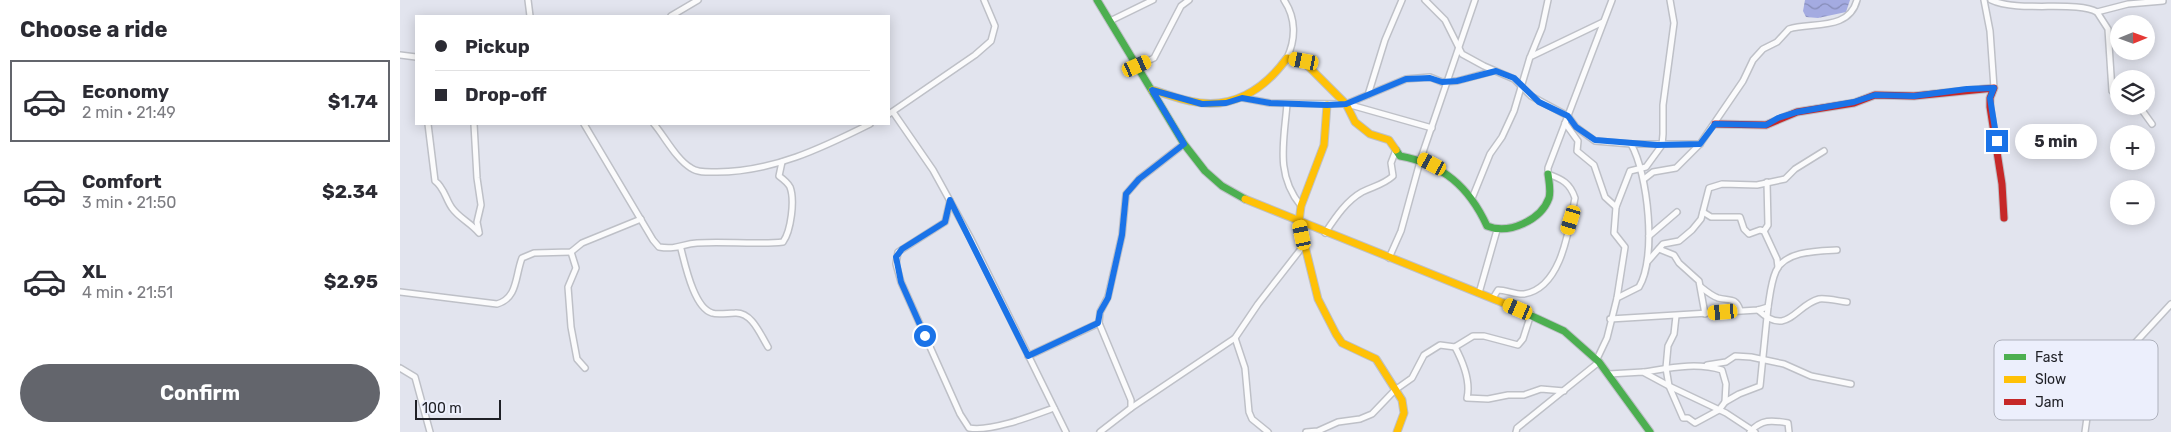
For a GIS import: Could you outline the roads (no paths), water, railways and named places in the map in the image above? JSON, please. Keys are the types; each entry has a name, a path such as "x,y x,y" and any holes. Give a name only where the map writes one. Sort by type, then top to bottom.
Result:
{"street":[{"path":"528,0 530,15"},
{"path":"673,15 698,0"},
{"path":"984,0 992,15 995,26 991,41 975,55 891,113 933,170 950,200 1066,432"},
{"path":"1097,0 1184,144 1205,171 1222,186 1299,222 1493,298 1531,314 1564,331 1598,361 1650,432"},
{"path":"1110,21 1153,0"},
{"path":"1137,66 1154,58 1181,6 1188,0"},
{"path":"1152,90 1202,104 1226,103 1242,98 1266,83 1287,58 1293,44 1292,19 1284,0"},
{"path":"1368,95 1385,40 1402,0"},
{"path":"1425,0 1445,20 1457,48 1471,60 1508,74 1539,102 1568,116 1576,127 1595,140 1631,144 1700,144"},
{"path":"1389,258 1401,231 1457,48 1475,0"},
{"path":"1473,196 1490,154 1502,137 1514,112 1531,55 1542,28 1548,0"},
{"path":"1287,58 1304,61 1326,86 1346,104 1356,122 1370,134 1389,140 1400,156 1422,158 1443,170 1473,196 1488,226 1497,230 1509,228 1540,214 1550,196 1548,174 1565,123 1612,0"},
{"path":"1517,431 1598,361 1607,338 1625,257 1625,247 1614,233 1616,207 1630,171 1641,170 1651,162 1662,145 1663,105 1674,23 1670,0"},
{"path":"1644,179 1652,172 1676,168 1700,144 1743,81 1753,60 1763,49 1777,42 1789,28 1826,25 1836,22 1850,14 1857,0"},
{"path":"1984,0 1990,31 1994,88 1990,98 1990,107 2002,184 2004,218"},
{"path":"1991,0 1998,3 2021,5 2080,7 2097,12 2128,4 2163,1"},
{"path":"2097,12 2108,29 2111,70"},
{"path":"1531,55 1552,48 1603,22"},
{"path":"400,56 415,57"},
{"path":"1346,104 1406,79 1430,78 1448,81 1496,71"},
{"path":"1715,124 1766,125 1778,118 1797,112 1854,102 1875,95 1914,96 1967,89 1994,88"},
{"path":"1242,98 1287,104 1346,104 1432,128"},
{"path":"1287,104 1284,174 1291,194 1301,206"},
{"path":"1327,105 1324,145 1301,206 1299,222 1318,298 1336,334 1342,343 1365,352 1376,360 1402,400 1404,413 1397,432"},
{"path":"2146,115 2152,124"},
{"path":"1565,123 1578,141 1578,151 1594,165 1605,197 1616,207"},
{"path":"428,125 435,181 440,184 452,209 479,233 477,222 481,204 477,178 474,125"},
{"path":"585,125 660,248 681,249 696,243 763,244 783,242 787,236 792,196 789,186 779,176 782,162"},
{"path":"655,125 683,161 694,170 734,172 782,162 810,153 868,125"},
{"path":"1132,408 1132,400 1098,323 1100,312 1108,298 1122,235 1126,194 1139,179 1184,144"},
{"path":"1617,298 1639,287 1648,261 1649,236 1644,179 1631,144"},
{"path":"1326,233 1338,212 1362,192 1383,185 1393,176 1391,163 1396,150"},
{"path":"1648,261 1663,244 1679,241 1696,224 1703,212 1709,188 1722,184 1757,185 1785,179 1795,169 1824,151"},
{"path":"1493,298 1498,290 1522,295 1535,291 1549,278 1560,263 1575,198 1572,189 1563,179 1548,174"},
{"path":"1764,231 1768,225 1767,182"},
{"path":"950,200 945,222 898,252 896,264 901,282 960,414 969,428 983,432 994,430 1054,408"},
{"path":"1649,236 1677,212"},
{"path":"1703,212 1711,217 1740,217 1744,229 1749,234 1760,230 1764,231"},
{"path":"400,292 498,304 512,296 522,258 534,253 571,252 582,243 641,219"},
{"path":"1479,293 1497,230"},
{"path":"1764,231 1777,260 1778,267"},
{"path":"1100,432 1235,338 1258,304 1304,245"},
{"path":"681,249 687,280 705,309 712,314 740,312 750,317 768,347"},
{"path":"1659,249 1674,255 1679,263 1698,281 1701,287 1705,314"},
{"path":"1676,316 1674,334 1668,346 1666,368 1668,386 1683,418 1688,418 1695,423 1719,410 1725,402 1760,386 1768,307 1774,274 1778,267 1786,259 1799,255 1837,250"},
{"path":"571,252 576,268 568,287 571,327 577,359 585,368"},
{"path":"1701,287 1718,298 1733,300 1738,304 1740,310"},
{"path":"1758,310 1767,318 1792,318 1811,303 1820,299 1847,302"},
{"path":"2138,340 2171,304"},
{"path":"1610,319 1758,310 1768,307"},
{"path":"1306,432 1318,431 1343,420 1368,416 1395,390 1412,378 1424,355 1440,345 1456,347 1473,336 1518,345 1523,339 1531,314"},
{"path":"1028,356 1098,323"},
{"path":"1235,338 1245,368 1249,412 1252,419 1268,432"},
{"path":"1456,347 1467,379 1467,398 1488,399 1508,394 1524,395 1541,389 1564,391"},
{"path":"1609,374 1707,366 1726,362 1735,356 1784,364 1811,376 1851,384"},
{"path":"1707,366 1722,370 1726,384 1726,413"},
{"path":"400,368 415,377 430,432"},
{"path":"1644,372 1668,386 1726,413 1752,431 1758,424 1772,420 1788,423 1789,432"}],"water":[{"path":"1805,0 1850,0 1846,12 1818,18 1806,17 1803,11"}]}
